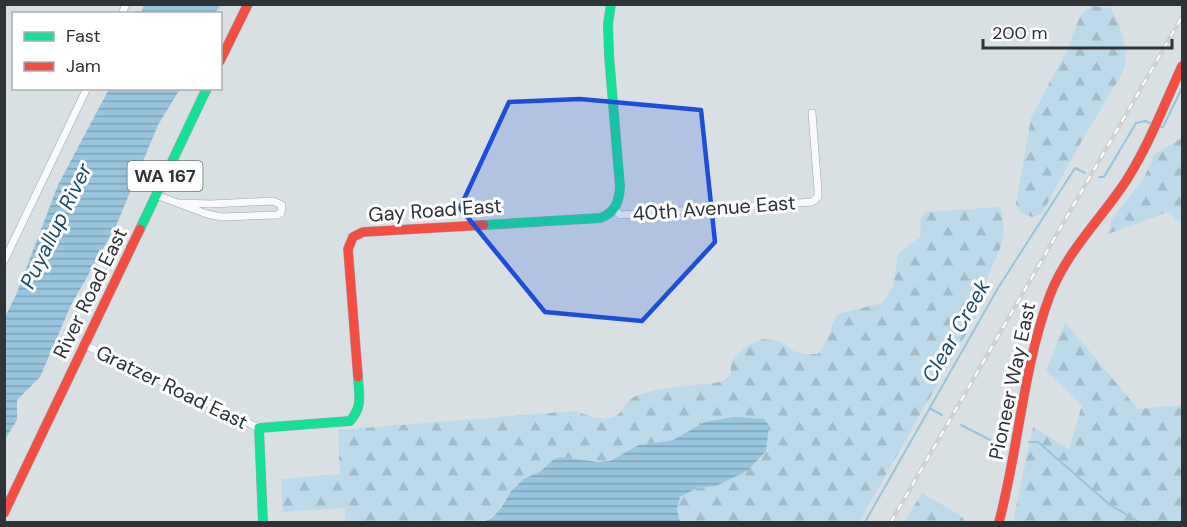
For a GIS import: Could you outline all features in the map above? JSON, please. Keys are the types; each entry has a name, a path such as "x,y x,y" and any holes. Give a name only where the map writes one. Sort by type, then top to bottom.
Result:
{"main road":[{"path":"222,57 248,4"},
{"path":"611,4 608,24 609,55 620,187 619,199 614,209"},
{"name":"Pioneer Way East","path":"999,522 1040,323 1050,294 1065,263 1120,189 1142,155 1182,66"},
{"name":"River Road East","path":"4,513 206,90"},
{"name":"Gay Road East","path":"259,428 346,422 357,413 360,403 359,380 348,249 353,237 357,234 600,218 609,215 614,209"},
{"path":"259,428 263,522"}],"street":[{"path":"4,261 86,90"},
{"name":"40th Avenue East","path":"614,209 620,215 812,202 818,190 812,113"},
{"path":"156,195 207,214 222,217 277,215 282,209 282,205 273,201 180,203"},
{"name":"Gratzer Road East","path":"85,345 259,428"}],"highlighted area":[{"path":"580,99 701,110 715,242 642,321 545,312 460,208 509,102"}],"green space":[{"path":"1092,6 1111,8 1115,16 1125,48 1123,72 1042,213 1032,217 1020,212 1016,203 1031,118 1067,50 1081,14"},
{"path":"1182,138 1182,224 1168,212 1108,234 1112,219 1144,178 1154,155"},
{"path":"1000,207 1004,227 1002,242 989,274 979,311 859,522 680,522 677,510 680,497 697,488 716,486 705,422 673,440 639,445 610,461 553,460 541,471 517,485 496,512 483,522 345,522 345,508 283,512 281,479 340,474 338,430 575,411 598,418 611,418 618,415 628,401 638,395 721,382 730,376 732,361 745,347 762,339 780,341 793,351 818,354 838,314 882,303 893,287 898,254 920,237 921,219 926,212"},
{"path":"1065,322 1138,409 1182,405 1182,522 1013,522 1033,427 1069,449 1082,405 1046,371"},
{"path":"922,493 961,516 966,522 904,522"}],"water":[{"path":"144,4 221,5 216,12 141,12"},
{"name":"Puyallup River","path":"108,90 179,90 158,125 116,226 71,305 40,377 17,400 17,420 5,439 5,317 16,295 58,185"},
{"path":"735,417 764,419 769,426 766,451 747,471 716,486 697,488 680,497 677,510 680,522 483,522 492,518 511,491 524,479 541,471 560,457 598,462 610,461 639,445 673,440 705,422"}],"waterway":[{"name":"Clear Creek","path":"1161,127 1182,88"},
{"name":"Clear Creek","path":"1099,177 1104,177 1136,123 1145,121 1150,123"},
{"name":"Clear Creek","path":"865,522 998,288 1075,168 1085,173"},
{"path":"931,409 942,415"},
{"path":"961,425 1000,445"},
{"path":"1029,442 1038,442 1109,504 1139,522"}],"railway":[{"path":"891,522 1182,17"}],"traffic: fast":[{"path":"484,225 600,218 615,206 620,187 609,55 608,24 611,4"},
{"path":"140,229 206,90"},
{"path":"263,522 259,428 350,421 359,405 358,377"}],"traffic: jam":[{"path":"222,57 248,4"},
{"path":"999,522 1033,350 1050,295 1075,250 1126,181 1149,139 1182,66"},
{"path":"358,377 348,249 353,237 363,232 484,225"},
{"path":"4,513 140,229"}]}
